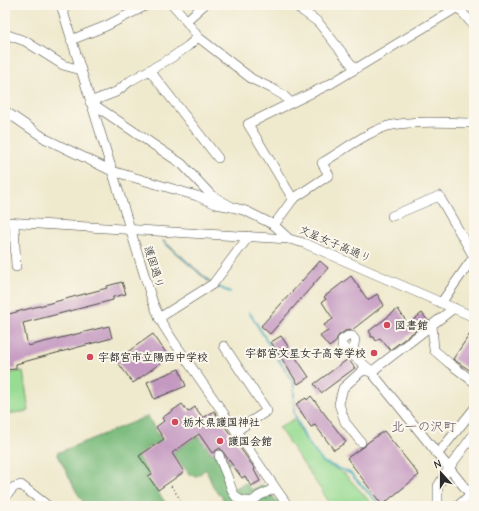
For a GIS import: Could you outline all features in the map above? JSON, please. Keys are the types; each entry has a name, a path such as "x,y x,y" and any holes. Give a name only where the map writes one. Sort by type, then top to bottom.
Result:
{"street":[{"name":"護国通り","path":"61,5 129,229 159,318 288,506"},
{"path":"72,40 106,26 147,5"},
{"path":"173,5 198,37 252,79 283,95 291,103"},
{"path":"186,21 204,5"},
{"path":"300,8 314,5"},
{"path":"292,199 248,124 332,83 457,6 474,25"},
{"path":"300,8 318,22 355,69"},
{"path":"5,34 25,41 63,65 81,70"},
{"path":"90,102 116,92 130,80 150,71 188,46 198,37"},
{"path":"150,71 218,158"},
{"path":"90,102 182,164 211,195 232,207"},
{"path":"5,111 46,140 112,171 197,196 216,204 246,211 274,225 289,238"},
{"path":"274,225 292,199 328,175 322,163 379,130 392,125 404,124 474,123"},
{"path":"392,216 439,196 474,258 441,303"},
{"path":"10,223 16,267"},
{"name":"文星女子高通り","path":"10,223 289,238 304,243 474,317"},
{"path":"159,318 213,284 249,236"},
{"path":"371,372 454,308"},
{"path":"432,325 434,350 474,382"},
{"path":"224,346 266,411 236,431"},
{"path":"347,351 371,372 449,468 473,495 458,506"},
{"path":"361,442 345,422 339,404 343,388 363,370 371,372"},
{"path":"436,452 441,450 474,409"},
{"path":"438,506 438,486 449,468 474,434"},
{"path":"219,455 231,490 238,499 253,504 259,496 275,488"},
{"path":"5,497 14,487 21,485 48,506"}],"path":[{"path":"171,486 185,506"}],"green space":[{"path":"23,371 29,411 5,414 5,374"},
{"path":"148,416 158,435 172,453 198,436 212,454 221,450 230,463 226,467 232,489 246,483 251,490 263,485 281,506 227,506 222,497 214,489 206,469 197,476 190,475 175,456 169,460 155,443 137,456 150,474 146,476 165,502 162,506 86,506 76,491 57,453"},
{"path":"294,419 306,440 323,462 345,474 374,506 332,506 279,428"}],"water":[{"path":"163,240 211,282 210,283 163,242"}],"building":[{"path":"320,261 328,268 270,334 261,326"},
{"path":"351,276 368,300 377,294 384,305 352,330 345,331 339,335 336,342 329,347 320,336 328,331 324,325 333,319 322,302 326,299 324,297"},
{"path":"122,282 126,294 113,297 113,300 23,323 28,346 109,326 112,338 16,364 16,369 5,370 5,315 107,288 107,286"},
{"path":"398,309 408,324 422,313 428,321 390,350 380,338 376,341 374,337 371,337 369,331"},
{"path":"474,328 474,373 453,359"},
{"path":"153,334 169,357 133,383 116,360"},
{"path":"281,336 309,377 298,384 271,342"},
{"path":"348,359 355,368 321,393 314,384"},
{"path":"179,369 186,386 154,399 147,382"},
{"path":"311,396 346,442 334,450 315,425 311,427 296,404 306,398 307,400"},
{"name":"護国会館","path":"182,404 188,412 195,407 203,418 214,411 255,469 254,470 260,481 251,486 245,476 242,478 220,448 212,453 199,434 172,453 184,472 158,490 148,476 152,474 139,456 164,439 156,427 164,421 162,418"},
{"path":"384,431 419,475 382,505 347,458"}],"waterway":[{"path":"218,287 230,292"},
{"path":"249,312 294,384 294,413 306,440 323,462 350,473 381,506"}],"place":[{"name":"図書館","path":"387,325"},
{"name":"宇都宮文星女子高等学校","path":"374,353"},
{"name":"宇都宮市立陽西中学校","path":"90,357"},
{"name":"栃木県護国神社","path":"175,422"},
{"name":"護国会館","path":"220,441"}],"district":[{"name":"北一の沢町","path":"424,426"}]}
